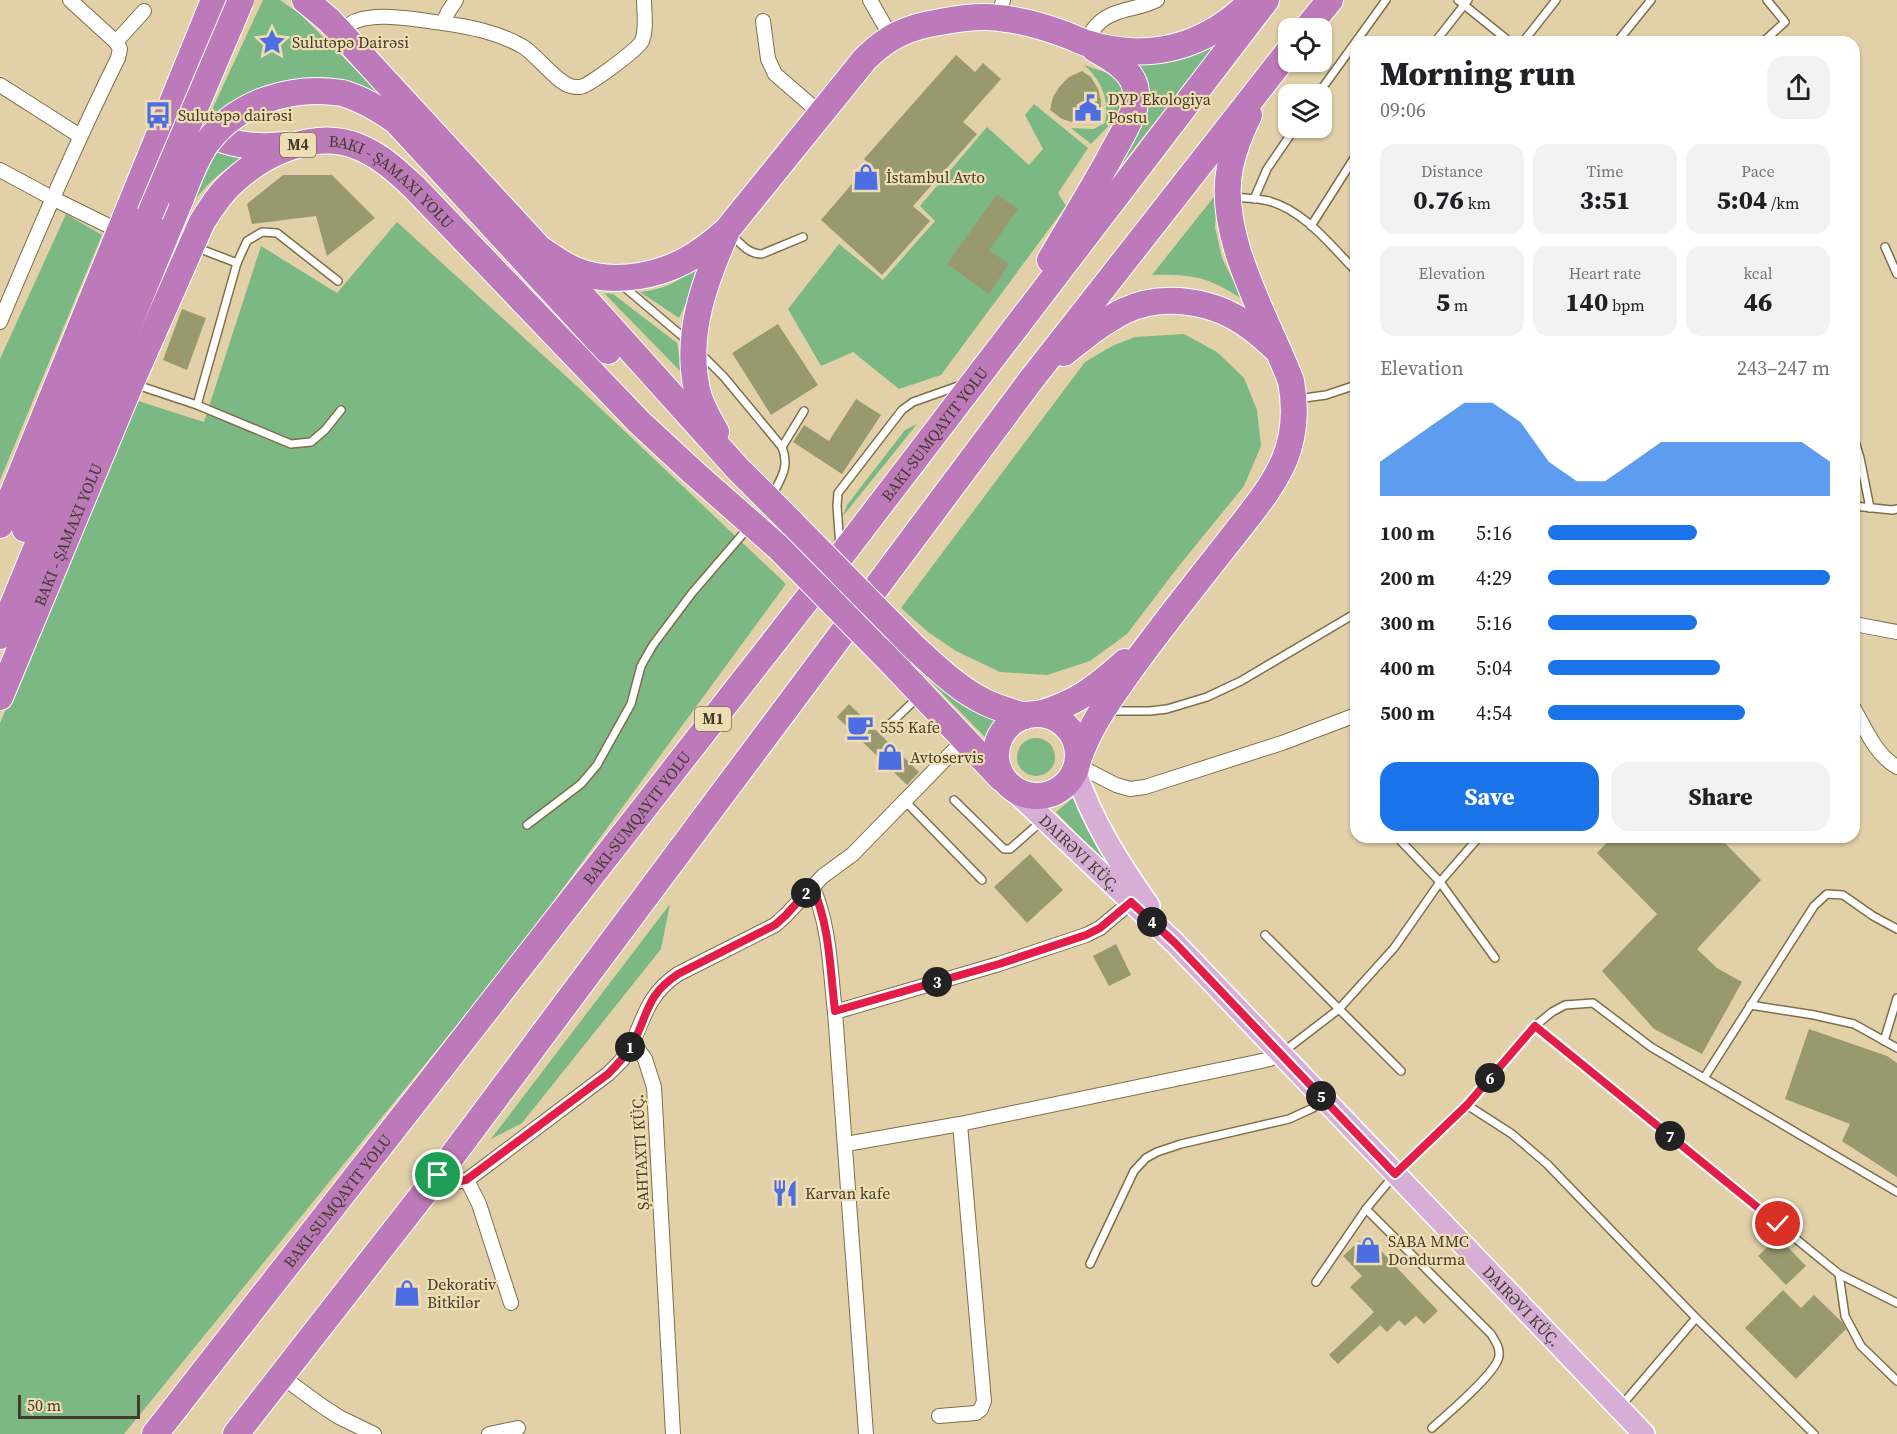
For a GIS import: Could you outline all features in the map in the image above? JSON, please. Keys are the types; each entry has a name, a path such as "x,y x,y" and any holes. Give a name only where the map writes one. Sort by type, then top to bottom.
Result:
{"highway":[{"path":"0,525 214,0"},
{"path":"0,593 150,214 241,0"},
{"path":"305,0 329,17 738,469 914,647 956,684 986,703 1032,715 1052,717 1064,724 1072,734 1077,747 1077,765"},
{"path":"540,249 575,270 615,279 670,267 702,251 727,230 864,59 891,37 925,24 1001,9 1085,43 1131,52 1159,51 1177,47 1207,34 1234,17 1253,0"},
{"name":"M1","path":"154,1434 841,556 1266,0"},
{"path":"1315,18 1330,0"},
{"path":"977,379 1084,204 1120,140 1134,109 1136,98 1131,77 1120,66 1085,43"},
{"path":"191,57 188,101 194,115 205,129 233,144 273,147 304,143"},
{"path":"236,1434 438,1175 1031,380 1278,64"},
{"path":"922,693 1008,784 1020,793 1031,796 1053,794 1070,780 1091,727 1101,711 1156,634 1268,491 1284,460 1294,429 1295,400 1281,354 1238,254 1230,222 1228,196 1230,168 1241,131 1268,77"},
{"path":"0,636 196,161 221,127 239,113 259,102 285,94 326,90 342,93 376,107 396,122 670,416 715,456 738,469"},
{"name":"M4","path":"0,697 190,245 207,214 232,182 262,161 304,143 322,140 341,141 360,147 394,169 415,188 639,422 778,547 922,693"},
{"path":"727,230 700,300 695,319 693,345 697,391 708,417 738,469"},
{"path":"1031,380 1105,322 1125,310 1160,302 1181,301 1217,308 1250,326 1281,354"},
{"path":"1008,784 998,770 996,757 1003,731 1013,722 1061,708 1092,690 1156,634"}],"main road":[{"name":"DAIRƏVI KÜÇ.","path":"1077,765 1094,820 1124,871 1175,943"},
{"name":"DAIRƏVI KÜÇ.","path":"1008,784 1175,943 1644,1434"}],"street":[{"path":"0,322 52,198 118,58 120,49 116,42 70,0"},
{"path":"443,23 456,0"},
{"path":"329,17 353,22 365,18 384,17 443,23 495,34 522,46 565,84 580,87 588,84 640,44 645,31 644,0"},
{"path":"870,0 891,37"},
{"path":"1085,43 1104,18 1157,0"},
{"path":"116,42 144,11"},
{"path":"763,21 768,59 775,74 820,113"},
{"path":"0,85 80,135"},
{"path":"0,170 119,231"},
{"path":"1860,625 1897,632"},
{"path":"1077,765 1116,785 1130,789 1145,787 1282,743 1350,717"},
{"path":"1860,719 1880,752 1887,761 1897,767"},
{"path":"438,1175 454,1182 466,1180 608,1074 623,1059 652,999 664,984 678,974 775,925 812,886 853,854 965,739"},
{"path":"812,886 820,903 825,923 835,1011 866,1434"},
{"path":"835,1011 999,964 1086,935 1100,928 1131,902"},
{"path":"633,1042 645,1059 654,1087 673,1434"},
{"path":"846,1144 960,1124 1257,1062 1281,1054"},
{"path":"939,1416 976,1413 981,1409 984,1401 960,1124"},
{"path":"466,1180 479,1204 511,1303"},
{"path":"281,1376 331,1412 374,1434"},
{"path":"489,1434 518,1428"}],"lane":[{"path":"1360,36 1386,0"},
{"path":"1458,0 1467,3 1503,36"},
{"path":"1528,36 1556,0"},
{"path":"1622,36 1651,0"},
{"path":"1767,0 1785,22 1770,36"},
{"path":"1440,36 1467,3"},
{"path":"1325,84 1350,50"},
{"path":"1254,199 1267,169 1288,138"},
{"path":"1311,226 1350,164"},
{"path":"1228,196 1268,200 1291,211 1311,226 1350,265"},
{"path":"727,230 748,251 755,254 762,254 802,237"},
{"path":"197,405 237,263 247,241 262,232 277,233 338,281"},
{"path":"190,245 237,263"},
{"path":"1885,247 1897,274"},
{"path":"615,279 693,345 724,377 782,447 786,457 786,466 770,501"},
{"path":"841,556 838,493 902,410 913,402 977,379"},
{"path":"131,383 197,405 291,444 311,442 325,430 341,410"},
{"path":"1295,400 1326,395 1350,387"},
{"path":"782,447 804,411"},
{"path":"1860,458 1870,508"},
{"path":"1860,507 1897,509"},
{"path":"527,825 581,784 597,765 631,704 641,666 653,645 692,593 752,523"},
{"path":"1101,711 1150,711 1208,697 1241,681 1350,617"},
{"path":"885,729 922,693"},
{"path":"904,800 982,880"},
{"path":"954,800 1004,849 1010,849 1045,818"},
{"path":"1403,843 1440,882 1495,958"},
{"path":"1281,1054 1339,1010 1394,948 1440,882 1474,843"},
{"path":"1704,1078 1814,906 1827,894 1843,895 1897,929"},
{"path":"1265,935 1401,1071"},
{"path":"1884,1041 1897,1001"},
{"path":"1316,1282 1366,1209 1395,1174 1467,1105 1535,1026 1552,1011 1565,1005 1593,1003 1651,1047 1897,1192"},
{"path":"1750,1005 1854,1024 1897,1048"},
{"path":"1535,1026 1839,1274 1897,1303"},
{"path":"1090,1264 1134,1171 1146,1158 1182,1144 1289,1119 1313,1108 1324,1099"},
{"path":"1467,1105 1512,1134 1547,1164 1696,1318 1814,1434"},
{"path":"1366,1209 1491,1334 1498,1344 1499,1356 1495,1366 1432,1428"},
{"path":"1839,1274 1845,1316 1862,1346 1897,1381"},
{"path":"1619,1408 1696,1318"}],"green space":[{"path":"263,0 280,0 300,14 386,100 337,83 197,142"},
{"path":"1218,41 1094,200 1149,90 1147,78 1128,61 1152,62 1174,59 1196,52"},
{"path":"1084,65 1117,76 1125,88 1123,111 1091,144 1071,128 1094,129 1105,123 1106,106 1103,91 1095,77"},
{"path":"1034,104 1088,148 1058,193 1066,206 941,375 899,389 853,352 821,366 788,309 839,244 883,280 935,221 920,206 987,127 1029,165 1043,149 1025,115"},
{"path":"218,148 245,157 214,179 189,207 206,167"},
{"path":"1217,193 1215,227 1222,258 1243,300 1220,286 1200,278 1152,275"},
{"path":"66,214 102,235 0,480 0,359"},
{"path":"397,222 580,389 786,584 514,955 124,1434 0,1434 0,723 135,400 204,422 261,246 337,293"},
{"path":"708,257 679,318 640,292 670,284"},
{"path":"604,293 613,294 677,343 684,375"},
{"path":"1184,334 1217,352 1244,378 1257,410 1261,446 1244,486 1127,634 1090,661 1047,675 1000,672 956,651 928,632 901,608 1085,362 1112,346 1135,337"},
{"path":"917,424 843,516 847,505 905,430"},
{"path":"927,678 971,708 1006,718 986,738"},
{"path":"1036,738 1043,739 1049,744 1054,750 1054,764 1049,770 1043,775 1036,776 1029,775 1023,770 1018,764 1017,757 1018,750 1023,744 1029,739"},
{"path":"1075,796 1127,886 1056,812"},
{"path":"670,904 661,949 522,1123 491,1139"}],"building":[{"path":"956,55 975,72 983,63 1001,79 963,122 977,134 913,206 930,221 882,275 821,220 869,164 864,159"},
{"path":"1082,71 1091,77 1098,89 1101,119 1089,123 1075,123 1062,119 1050,110 1053,97 1060,86 1069,77"},
{"path":"283,175 332,175 375,218 327,256 316,216 252,224 247,204"},
{"path":"997,194 1018,209 989,250 1009,264 989,294 947,264"},
{"path":"182,309 206,318 187,370 163,360"},
{"path":"778,324 818,385 771,415 732,353"},
{"path":"856,399 881,415 842,474 793,442 804,425 829,441"},
{"path":"849,704 919,772 907,785 837,717"},
{"path":"1606,843 1725,843 1761,880 1697,949 1717,968 1742,982 1702,1054 1654,1029 1602,971 1657,914 1597,853"},
{"path":"1030,854 1063,890 1027,923 994,887"},
{"path":"1116,944 1131,975 1109,986 1093,956"},
{"path":"1809,1029 1887,1056 1897,1063 1897,1177 1842,1141 1850,1124 1785,1099"},
{"path":"1366,1235 1438,1311 1424,1324 1416,1316 1405,1326 1399,1320 1387,1332 1380,1325 1338,1364 1329,1355 1374,1312 1350,1287 1362,1276 1343,1256"},
{"path":"1778,1237 1806,1266 1786,1285 1758,1256"},
{"path":"1783,1290 1801,1308 1814,1295 1843,1323 1846,1329 1796,1379 1745,1328"}],"place":[{"name":"Sulutəpə Dairəsi","path":"272,42"},
{"name":"DYP Ekologiya Postu","path":"1088,108"},
{"name":"Sulutəpə dairəsi","path":"158,115"},
{"name":"İstambul Avto","path":"866,177"},
{"name":"555 Kafe","path":"860,727"},
{"name":"Avtoservis","path":"890,757"},
{"name":"Karvan kafe","path":"785,1193"},
{"name":"SABA MMC Dondurma","path":"1368,1250"},
{"name":"Dekorativ Bitkilər","path":"407,1293"}],"route":[{"path":"438,1175 454,1182 466,1180 608,1074 623,1059 652,999 664,984 678,974 775,925 812,886 820,903 825,923 835,1011 999,964 1086,935 1100,928 1131,902 1175,943 1395,1174 1467,1105 1535,1026 1778,1224"}]}
